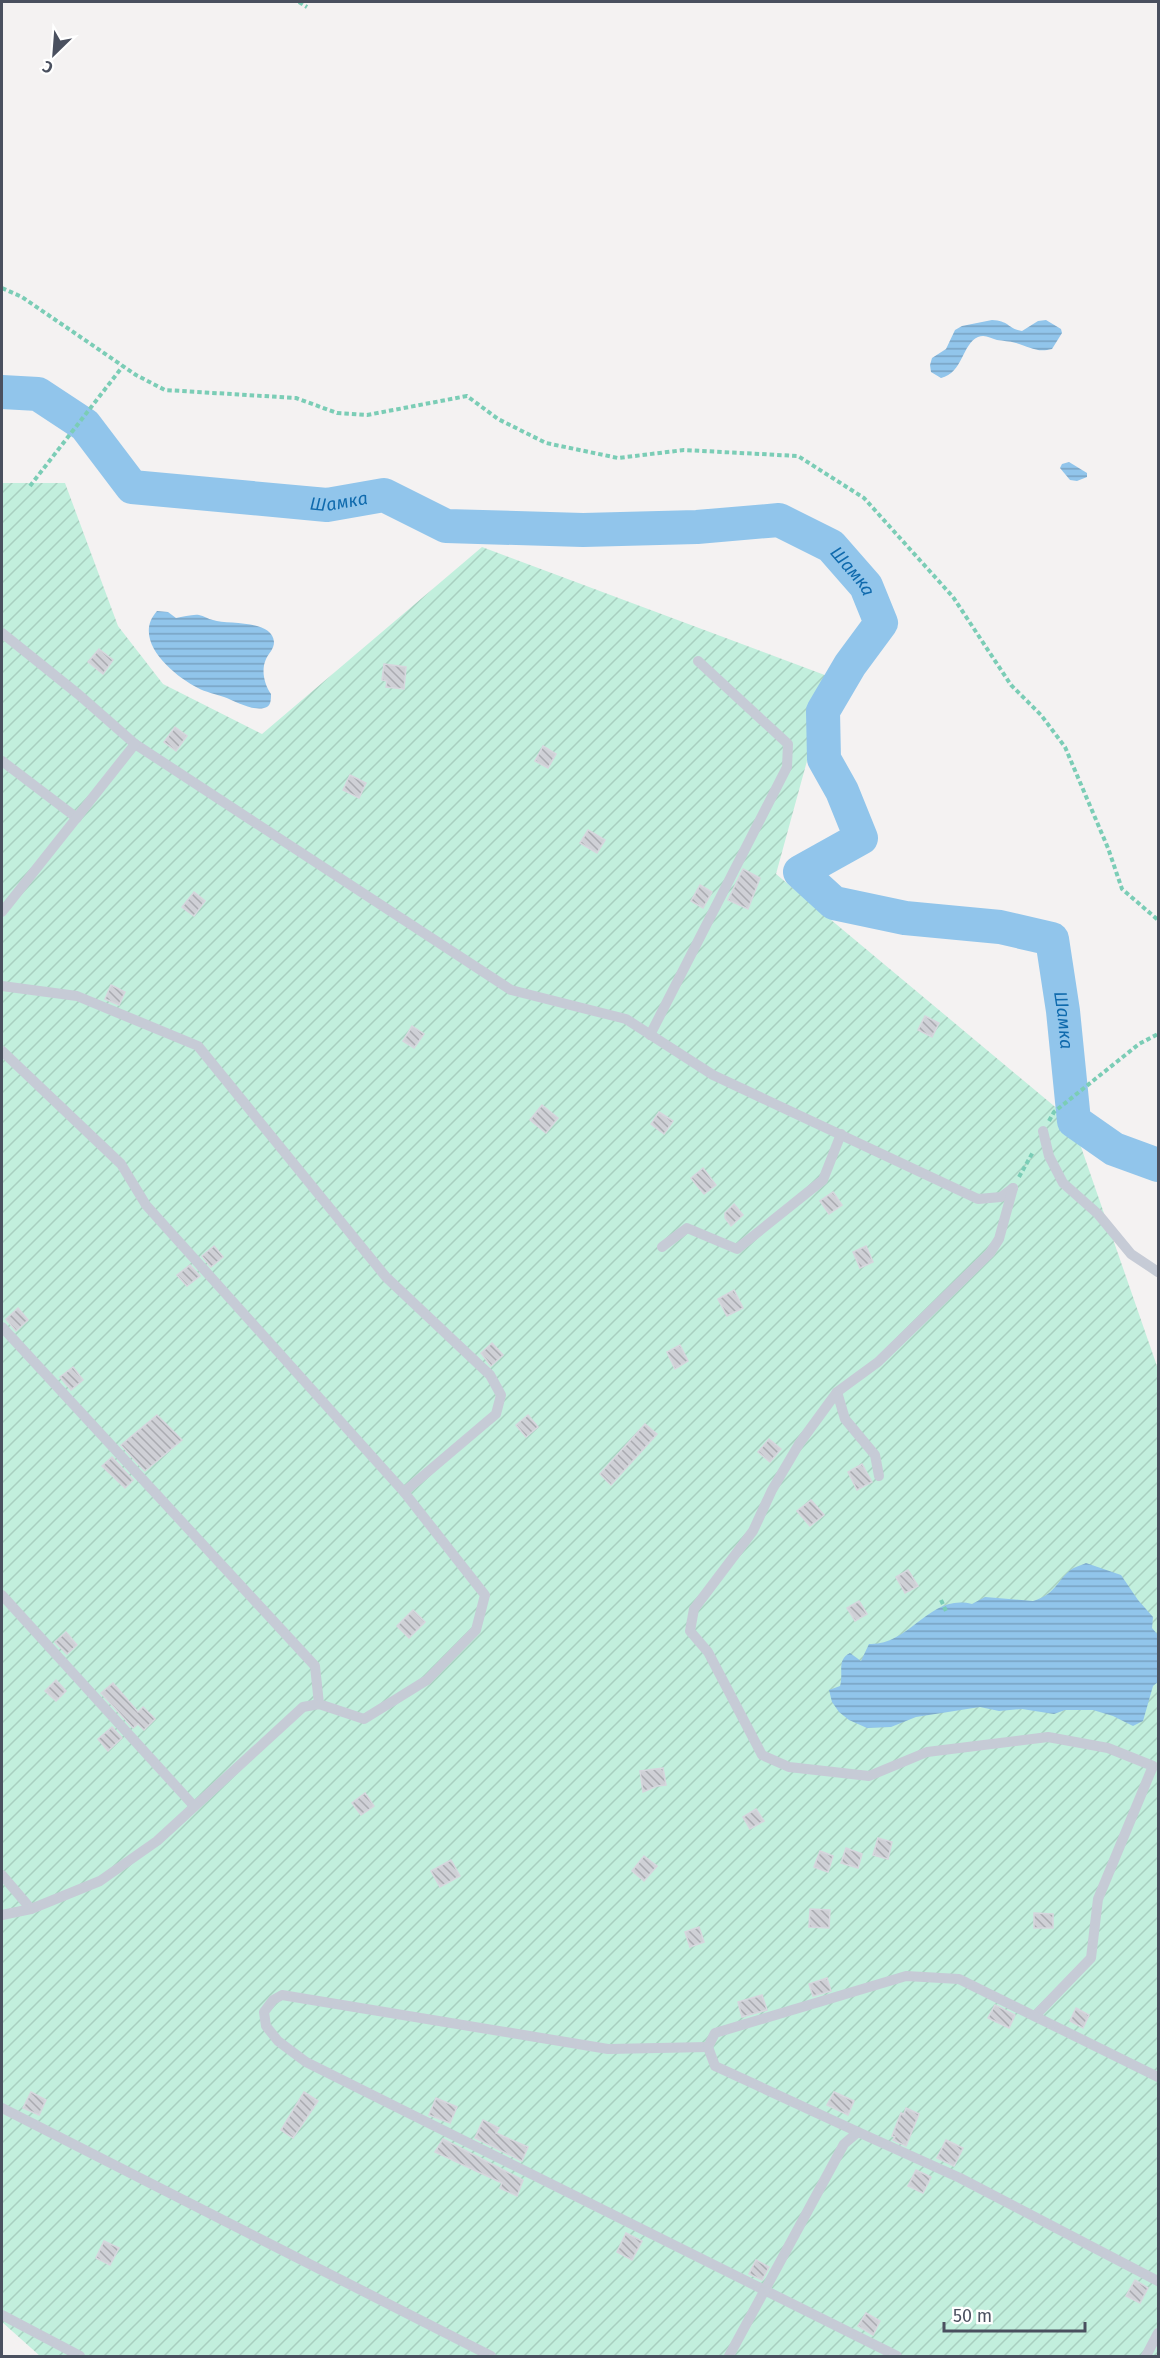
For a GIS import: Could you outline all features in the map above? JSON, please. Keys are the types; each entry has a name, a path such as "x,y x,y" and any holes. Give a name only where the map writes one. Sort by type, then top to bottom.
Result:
{"lane":[{"path":"2,633 78,694 135,744 511,990 626,1019 713,1075 978,1199 1001,1197 1013,1188"},
{"path":"650,1035 787,767 788,744 698,661"},
{"path":"2,912 135,744"},
{"path":"2,761 77,818"},
{"path":"2,986 77,996 198,1046 386,1277 490,1375 501,1395 496,1414 404,1492"},
{"path":"2,1051 121,1164 146,1205 404,1492 485,1595 476,1630 427,1680 364,1719 319,1704 303,1707 157,1841 100,1881 31,1909 2,1915"},
{"path":"1044,1131 1049,1156 1063,1183 1098,1214 1131,1254 1158,1272"},
{"path":"662,1247 687,1228 737,1249 823,1180 841,1134"},
{"path":"1013,1188 999,1239 990,1253 878,1362 837,1392 799,1444 772,1490 753,1531 694,1609 690,1630 708,1652 762,1755 789,1767 868,1776 927,1752 1048,1737 1108,1748 1153,1766 1098,1899 1091,1958 1035,2016"},
{"path":"2,1327 315,1666 319,1704"},
{"path":"837,1392 845,1419 875,1455 879,1476"},
{"path":"2,1595 194,1806"},
{"path":"2,1875 31,1909"},
{"path":"1158,2077 960,1979 906,1976 715,2033 708,2047 715,2066 960,2178 1158,2281"},
{"path":"708,2047 608,2049 282,1995 273,2000 264,2012 266,2026 306,2062 897,2356"},
{"path":"2,2108 491,2356"},
{"path":"729,2356 844,2144 858,2133"},
{"path":"2,2315 80,2356"},
{"path":"1146,2356 1158,2333"}],"path":[{"path":"299,2 307,7"},
{"path":"2,288 21,297 123,366 165,390 297,398 337,413 367,415 467,396 498,419 546,442 618,458 684,450 798,456 864,498 952,597 1011,685 1041,715 1065,747 1108,848 1122,889 1158,921"},
{"path":"30,486 123,366"},
{"path":"1013,1188 1054,1112 1139,1044 1158,1034"},
{"path":"941,1600 946,1611"}],"green space":[{"path":"2,483 65,483 118,626 163,684 262,734 482,547 830,677 776,874 1072,1121 1158,1369 1158,2356 40,2356 2,2322"}],"water":[{"path":"992,320 1022,331 1038,321 1046,320 1061,329 1062,333 1052,349 1042,350 981,336 973,341 958,365 948,375 941,378 931,372 932,358 946,349 955,330 962,326"},
{"path":"1069,462 1087,473 1087,477 1077,481 1070,480 1060,468 1062,464"},
{"path":"157,611 168,612 176,618 199,615 213,620 258,626 266,630 274,642 264,668 265,681 271,694 269,705 259,709 244,705 201,689 177,675 158,656 152,645 149,633 150,622"},
{"path":"1086,1563 1121,1575 1153,1617 1152,1628 1158,1635 1158,1682 1153,1686 1143,1721 1133,1726 1113,1716 1093,1710 1065,1710 1054,1714 1022,1709 999,1711 980,1707 916,1717 891,1727 867,1728 849,1720 832,1702 829,1690 840,1686 843,1659 850,1653 861,1661 869,1644 896,1637 931,1612 944,1606 957,1603 972,1604 985,1597 1033,1601 1051,1591 1072,1569"}],"building":[{"path":"99,649 113,660 103,674 88,662"},
{"path":"384,664 406,667 404,689 386,687 387,681 382,680"},
{"path":"175,727 187,736 176,751 164,742"},
{"path":"543,746 556,754 548,768 535,761"},
{"path":"350,775 366,783 359,798 343,790"},
{"path":"588,830 605,840 597,853 580,843"},
{"path":"743,869 760,878 748,909 728,900"},
{"path":"700,885 712,892 703,908 691,901"},
{"path":"194,892 205,901 194,916 182,907"},
{"path":"111,985 125,992 119,1005 105,999"},
{"path":"925,1016 939,1023 932,1037 918,1030"},
{"path":"412,1026 424,1034 414,1048 403,1041"},
{"path":"542,1105 558,1118 546,1133 530,1120"},
{"path":"659,1112 673,1121 664,1134 651,1124"},
{"path":"703,1168 716,1185 704,1194 691,1178"},
{"path":"833,1192 842,1205 829,1214 820,1201"},
{"path":"734,1204 743,1215 731,1226 725,1218 725,1213"},
{"path":"214,1246 223,1257 211,1267 202,1256"},
{"path":"866,1246 873,1262 860,1268 853,1252"},
{"path":"190,1265 200,1276 187,1286 177,1275"},
{"path":"734,1290 743,1308 727,1316 718,1299"},
{"path":"18,1308 28,1320 16,1331 6,1319"},
{"path":"492,1343 503,1355 491,1366 481,1353"},
{"path":"680,1345 688,1361 675,1369 667,1352"},
{"path":"73,1367 83,1380 71,1390 60,1377"},
{"path":"157,1415 182,1440 145,1471 121,1445"},
{"path":"528,1415 538,1427 526,1437 516,1425"},
{"path":"645,1424 657,1434 611,1485 600,1474"},
{"path":"769,1439 781,1449 770,1462 758,1452"},
{"path":"112,1457 133,1480 125,1488 102,1466"},
{"path":"862,1464 872,1482 857,1490 848,1472"},
{"path":"811,1500 824,1515 810,1526 797,1511"},
{"path":"908,1570 918,1586 905,1593 896,1577"},
{"path":"859,1601 867,1614 855,1621 847,1608"},
{"path":"413,1610 425,1622 409,1638 397,1626"},
{"path":"66,1632 77,1645 67,1654 55,1642"},
{"path":"56,1680 66,1691 56,1701 45,1691"},
{"path":"113,1683 138,1712 143,1707 155,1719 144,1730 138,1724 133,1728 101,1693"},
{"path":"112,1727 122,1738 108,1751 98,1739"},
{"path":"663,1768 666,1785 643,1792 640,1771"},
{"path":"365,1793 374,1806 361,1815 352,1803"},
{"path":"756,1809 764,1821 750,1829 743,1817"},
{"path":"878,1838 892,1842 888,1859 873,1855"},
{"path":"846,1848 862,1854 858,1868 841,1863"},
{"path":"820,1851 833,1856 828,1872 814,1867"},
{"path":"644,1856 657,1866 644,1881 632,1871"},
{"path":"451,1860 460,1876 440,1887 431,1871"},
{"path":"810,1909 830,1910 829,1928 809,1927"},
{"path":"1034,1913 1053,1914 1053,1928 1034,1928"},
{"path":"699,1927 704,1942 690,1947 685,1932"},
{"path":"827,1978 831,1991 813,1996 809,1984"},
{"path":"762,1995 767,2010 742,2017 738,2002"},
{"path":"995,2005 1015,2015 1009,2028 988,2018"},
{"path":"1076,2008 1089,2015 1083,2028 1070,2021"},
{"path":"31,2092 46,2100 39,2115 23,2108"},
{"path":"304,2092 318,2101 293,2138 281,2130"},
{"path":"834,2092 854,2101 848,2115 827,2105"},
{"path":"436,2098 457,2107 450,2123 429,2115"},
{"path":"906,2108 919,2114 906,2146 893,2140 895,2137 892,2136 901,2113 904,2114"},
{"path":"483,2120 499,2128 496,2133 528,2147 522,2161 475,2138"},
{"path":"443,2139 523,2180 517,2196 500,2188 502,2183 435,2152"},
{"path":"946,2140 963,2148 954,2166 937,2158"},
{"path":"916,2170 931,2177 923,2193 908,2186"},
{"path":"626,2233 642,2241 632,2260 617,2252"},
{"path":"104,2241 119,2248 110,2265 96,2258"},
{"path":"756,2260 769,2267 762,2280 749,2274"},
{"path":"1135,2280 1148,2288 1140,2303 1126,2296"},
{"path":"866,2313 880,2321 873,2335 858,2326"}],"waterway":[{"name":"Шамка","path":"2,392 38,394 85,425 132,487 327,505 384,495 446,526 583,530 697,527 779,520 831,546 866,586 881,623 850,665 823,711 824,759 842,791 861,838 800,872 834,903 905,918 1000,927 1052,939 1063,1011 1074,1121 1114,1149 1158,1165"}]}
